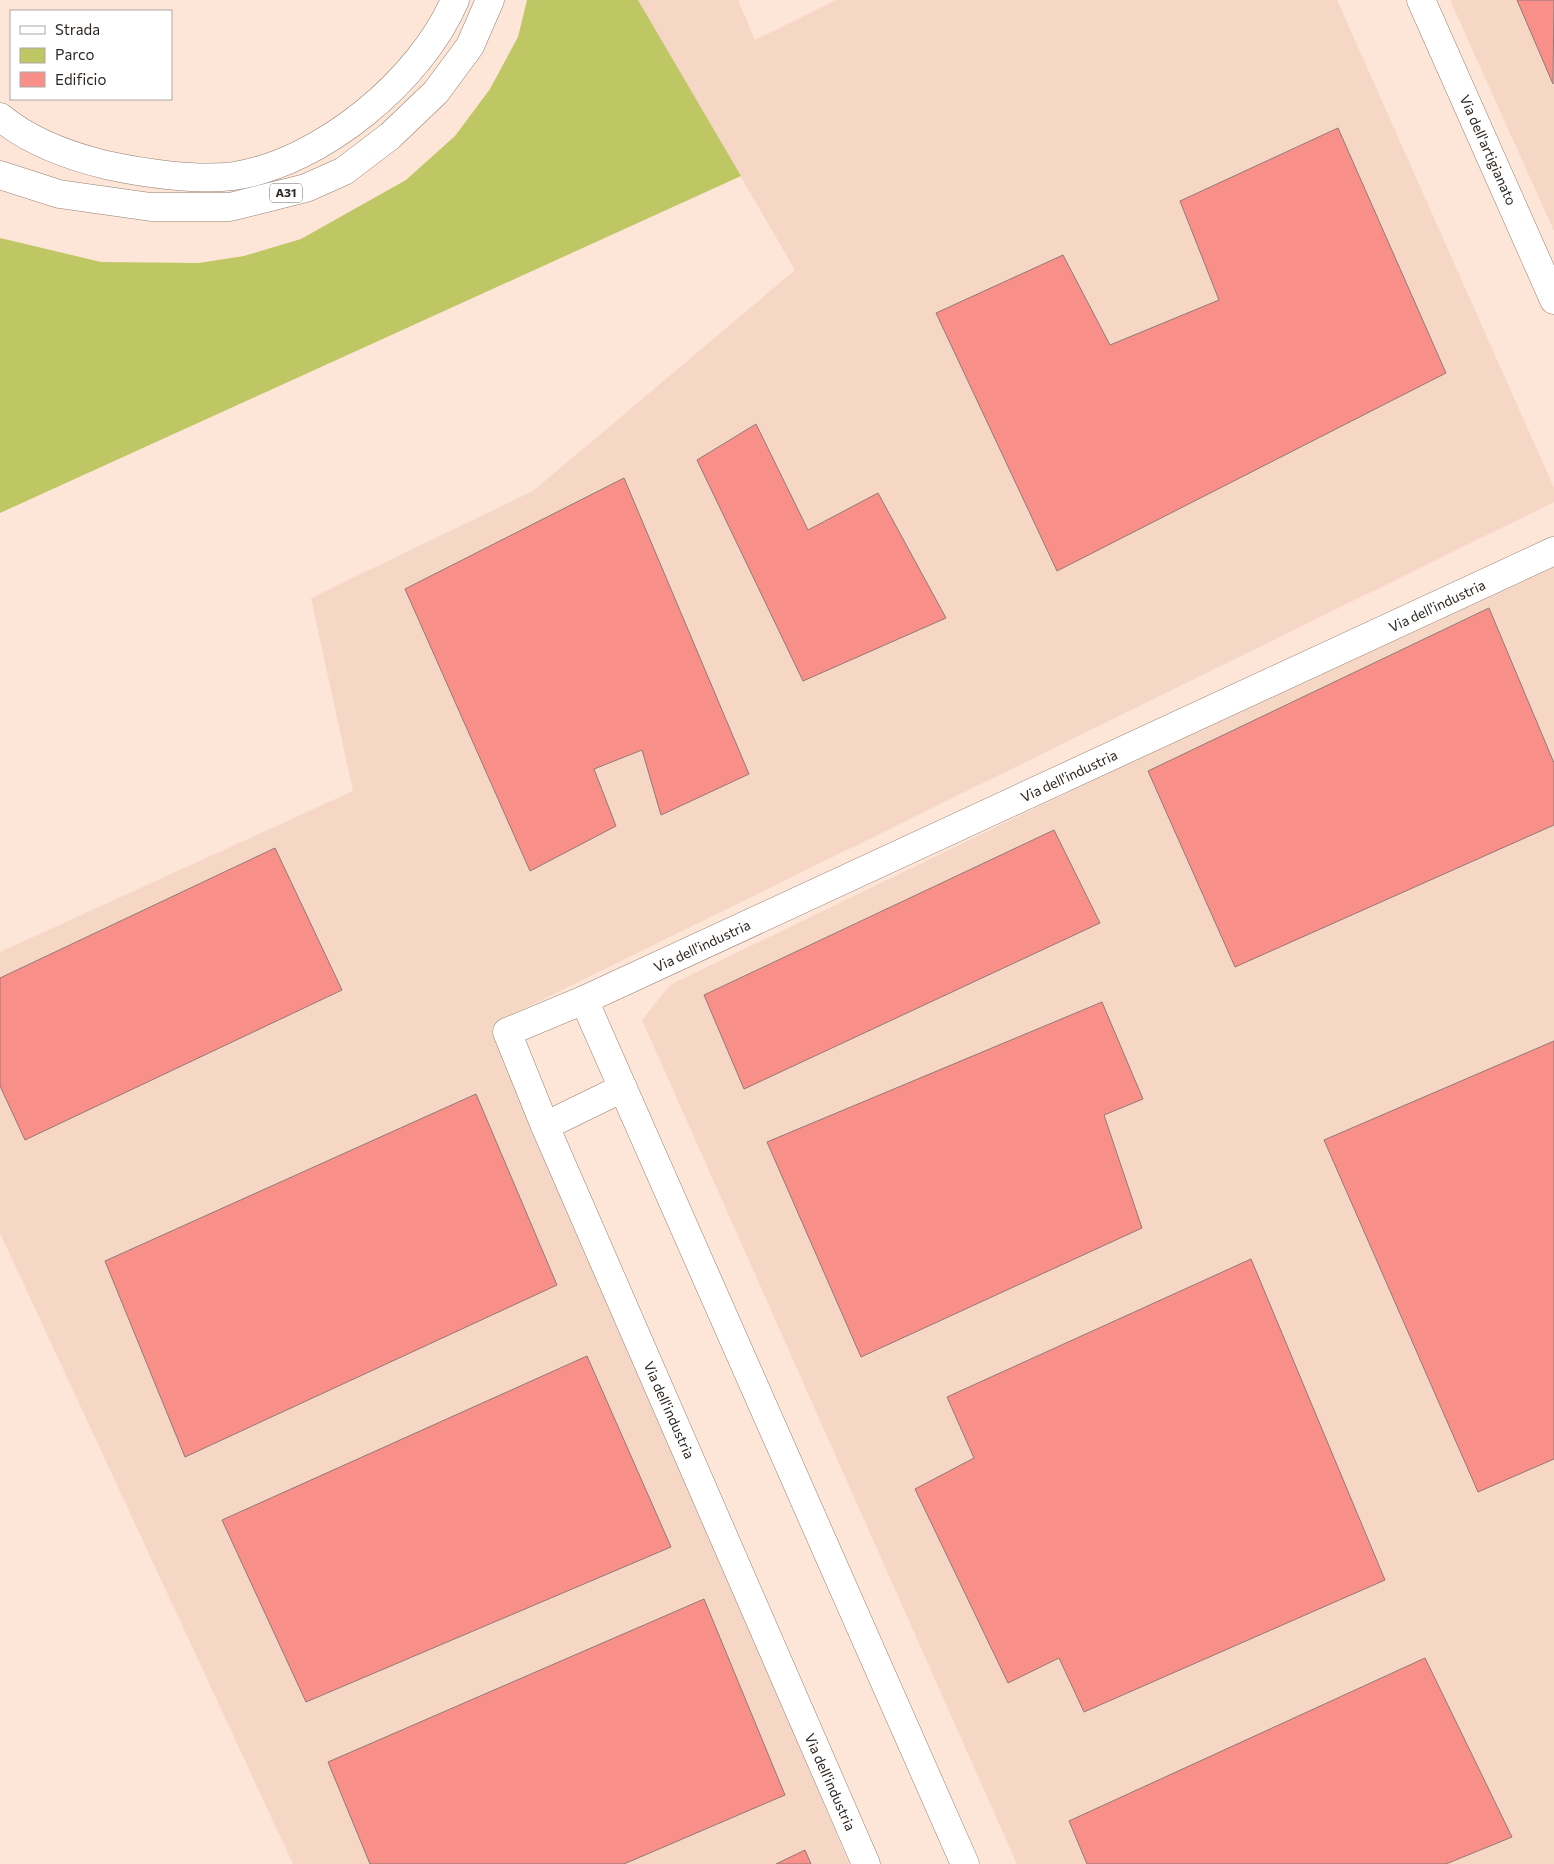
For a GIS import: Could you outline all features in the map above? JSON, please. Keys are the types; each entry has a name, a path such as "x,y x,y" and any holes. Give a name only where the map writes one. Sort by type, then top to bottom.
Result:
{"main road":[{"name":"A31","path":"0,117 39,142 86,160 132,171 188,176 234,176 274,164 325,141 362,117 396,86 427,48 455,0"},
{"name":"A31","path":"0,175 59,194 151,207 230,207 306,188 344,171 390,136 436,92 470,46 490,0"},
{"name":"Via dell'artigianato","path":"1421,0 1554,300"},
{"name":"Via dell'industria","path":"866,1864 545,1126 507,1032 584,1000 1554,551"},
{"path":"584,1000 965,1864"},
{"path":"545,1126 623,1088"}],"shaded area":[{"path":"638,0 738,0 755,40 836,0 1337,0 1554,488 1554,502 495,1023 849,1864 293,1864 0,1233 0,952 353,791 311,598 533,491 795,270"},
{"path":"1450,0 1554,0 1554,231"},
{"path":"1554,557 1554,1864 1017,1864 642,1020 670,985"}],"green space":[{"path":"527,0 638,0 741,176 0,513 0,238 101,262 199,263 244,256 301,239 406,180 455,136 490,89 518,37"}],"building":[{"path":"1517,0 1554,0 1553,84"},
{"path":"1338,128 1446,373 1057,571 936,313 1063,255 1110,345 1219,300 1180,201"},
{"path":"756,424 808,530 878,493 946,618 803,681 697,460"},
{"path":"624,478 749,774 661,815 642,750 594,769 616,826 530,871 405,589"},
{"path":"1489,608 1554,763 1554,825 1235,967 1148,771"},
{"path":"1054,830 1100,923 744,1089 704,995"},
{"path":"275,848 342,990 25,1140 0,1086 0,978"},
{"path":"1102,1002 1143,1099 1104,1115 1142,1228 861,1357 767,1142"},
{"path":"1554,1041 1554,1459 1478,1492 1324,1140"},
{"path":"476,1094 557,1285 185,1457 105,1261"},
{"path":"1251,1259 1385,1580 1084,1712 1059,1658 1008,1683 915,1489 974,1458 947,1397"},
{"path":"587,1356 671,1547 306,1702 222,1520"},
{"path":"704,1599 785,1795 624,1864 370,1864 328,1762"},
{"path":"1425,1658 1512,1837 1446,1864 1087,1864 1069,1821"},
{"path":"805,1850 811,1864 776,1864"}]}
